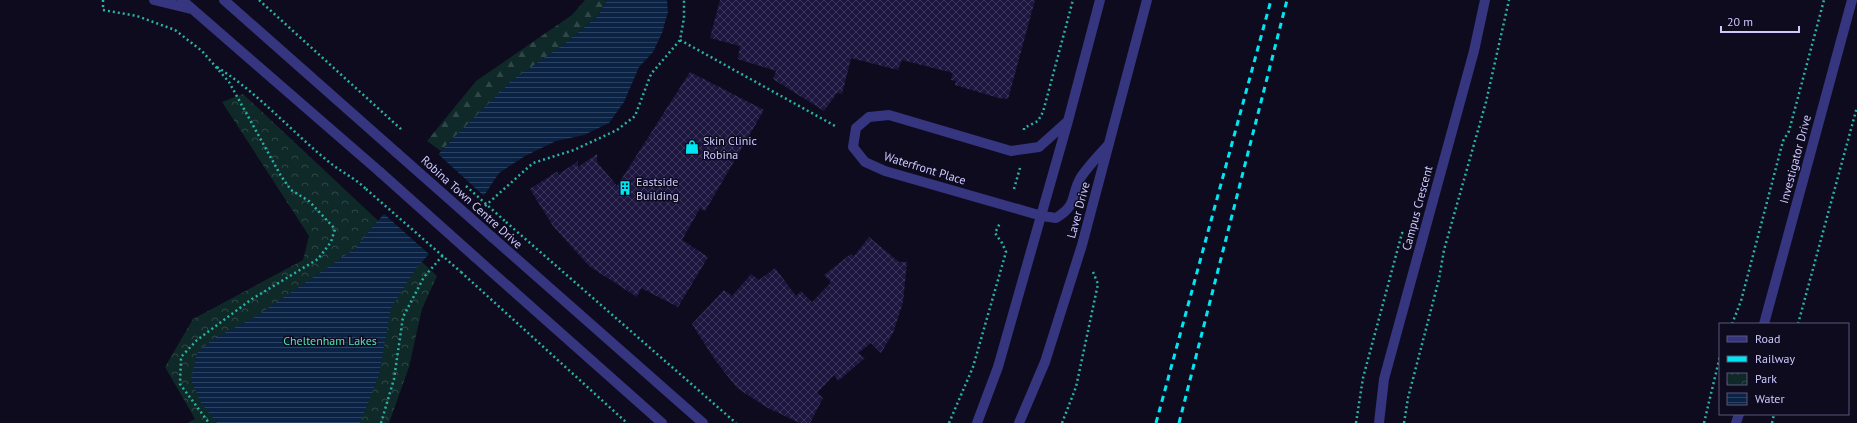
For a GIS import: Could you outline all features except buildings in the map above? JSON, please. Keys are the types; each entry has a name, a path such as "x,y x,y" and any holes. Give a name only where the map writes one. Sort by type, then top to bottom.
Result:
{"street":[{"path":"154,0 193,10"},
{"path":"182,0 380,172 662,423"},
{"name":"Robina Town Centre Drive","path":"224,0 703,423"},
{"path":"977,423 998,366 1042,216 1100,0"},
{"name":"Laver Drive","path":"1019,423 1045,362 1082,245 1147,0"},
{"name":"Campus Crescent","path":"1379,423 1384,379 1474,51 1485,0"},
{"name":"Investigator Drive","path":"1764,323 1852,0"},
{"path":"854,136 856,128 869,117 889,116 1011,151 1039,147 1068,121"},
{"name":"Waterfront Place","path":"854,136 853,147 865,162 885,171 1042,216 1056,218 1067,211 1074,199 1080,179 1109,144"}],"path":[{"path":"103,0 103,10 137,16 174,30 202,51 229,82 281,176 291,190 309,201 335,228 331,242 318,259 252,299 197,340 181,357 180,384 197,409 209,423"},
{"path":"259,0 404,132"},
{"path":"482,211 533,163 574,150 617,130 635,116 651,74 680,40 684,18 684,0"},
{"path":"1404,423 1408,398 1439,279 1444,250 1486,102 1509,0"},
{"path":"1732,323 1740,301 1783,142 1789,131 1824,0"},
{"path":"680,40 854,136"},
{"path":"214,65 236,79 330,164 355,179 461,272 627,423"},
{"path":"1798,323 1857,107"},
{"path":"506,222 736,423"},
{"path":"1062,423 1076,387 1098,284 1082,245"},
{"path":"381,423 394,379 403,317 424,277 445,253"},
{"path":"1704,423 1719,360"}],"green space":[{"path":"585,0 607,0 598,16 454,137 441,151 427,141 476,81 572,15"},
{"name":"Cheltenham Lakes","path":"243,94 437,276 422,309 409,367 389,423 187,423 195,419 165,367 193,319 303,260 309,236 222,102"}],"water":[{"path":"607,0 667,0 668,12 662,33 653,52 639,67 624,102 609,123 584,135 556,141 525,156 499,173 485,194 417,267 391,308 379,375 360,423 217,423 201,403 191,380 197,353 213,339 255,317 356,248 374,225 454,137 515,78 563,45 598,16"}],"pier":[{"path":"437,153 485,197 430,255 383,213"}],"railway":[{"path":"1156,423 1271,0"},
{"path":"1179,423 1287,0"}],"place":[{"name":"Skin Clinic Robina","path":"692,147"},
{"name":"Eastside Building","path":"625,188"}]}
